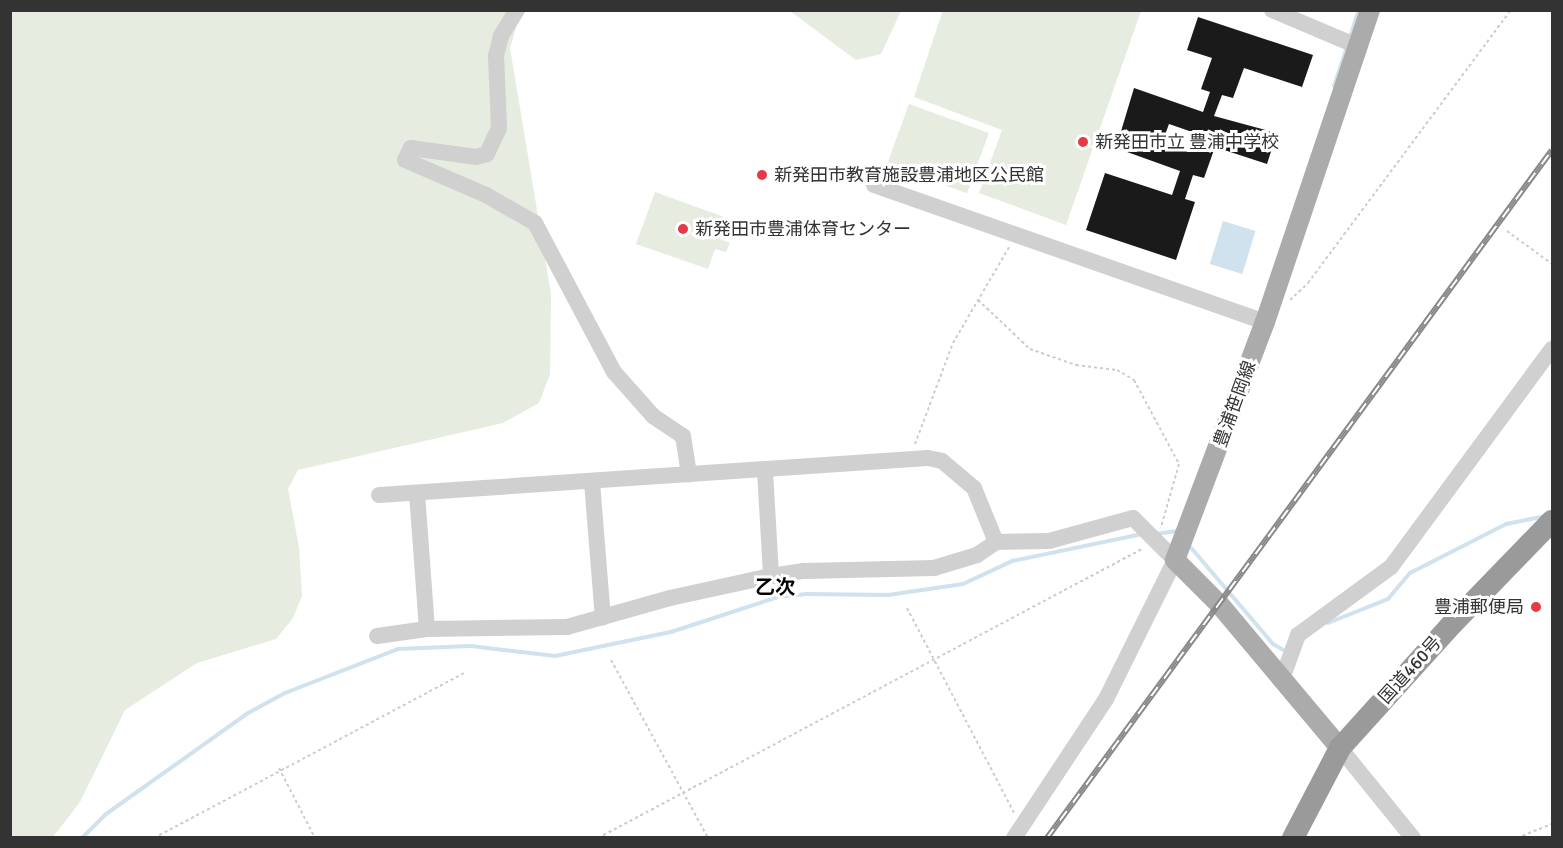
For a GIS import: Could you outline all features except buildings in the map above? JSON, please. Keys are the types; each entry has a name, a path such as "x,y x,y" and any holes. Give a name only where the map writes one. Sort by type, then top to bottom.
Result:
{"highway":[{"name":"国道460号","path":"1293,837 1340,748 1452,623 1552,521"}],"main road":[{"name":"豊浦笹岡線","path":"1175,560 1265,322 1370,10"},
{"path":"1175,560 1220,604 1340,748"}],"street":[{"path":"518,10 501,36 496,56 499,128 487,154 476,157 411,148 405,160 486,195 535,223 614,372 653,416 683,436 689,475"},
{"path":"1272,10 1357,46"},
{"path":"874,185 1265,322"},
{"path":"1282,679 1298,635 1391,567 1552,349"},
{"path":"379,495 765,471 911,459 942,461 967,479 996,542"},
{"path":"765,471 771,576"},
{"path":"592,482 603,618"},
{"path":"417,493 427,629"},
{"path":"377,636 427,629 567,627 670,598 771,576 804,571 934,568 977,555 996,542 1049,541 1133,518 1157,538 1175,560 1106,699 1018,831"},
{"path":"1340,748 1413,837"}],"path":[{"path":"1265,322 1308,283 1511,10"},
{"path":"1507,231 1552,264"},
{"path":"911,459 953,343 1016,234"},
{"path":"598,837 934,660 1157,538 1179,464 1134,380 1117,370 1076,365 1030,349 978,300"},
{"path":"908,608 1018,831"},
{"path":"611,660 708,837"},
{"path":"154,837 279,768 464,674"},
{"path":"279,768 315,837"},
{"path":"1517,837 1552,824"}],"shaded area":[{"path":"943,10 1141,11 1066,225 979,193 1002,130 914,97"},
{"path":"10,11 521,11 510,48 551,294 550,374 539,403 503,423 298,470 288,489 299,547 302,596 293,618 276,639 197,663 125,710 80,802 53,837 11,837"},
{"path":"790,11 901,11 881,54 856,60"},
{"path":"909,104 989,133 967,193 887,164"},
{"name":"新発田市豊浦体育センター","path":"655,192 727,218 720,239 730,243 726,252 715,249 708,269 636,244"}],"water":[{"path":"1223,221 1256,231 1242,274 1210,264"}],"waterway":[{"path":"1350,37 1359,10"},
{"path":"1334,86 1347,47"},
{"path":"1328,623 1388,599 1410,573 1506,524 1546,516"},
{"path":"1156,534 1177,531"},
{"path":"82,838 106,814 248,713 285,693 398,649 471,646 555,656 671,632 778,597 805,594 888,595 963,584 1012,561 1142,534"},
{"path":"1187,543 1273,644 1287,652"}],"railway":[{"path":"1047,838 1552,150"}],"place":[{"name":"新発田市立 豊浦中学校","path":"1083,142"},
{"name":"新発田市教育施設豊浦地区公民館","path":"762,175"},
{"name":"新発田市豊浦体育センター","path":"683,229"},
{"name":"豊浦郵便局","path":"1536,607"}],"district":[{"name":"乙次","path":"775,587"}]}
